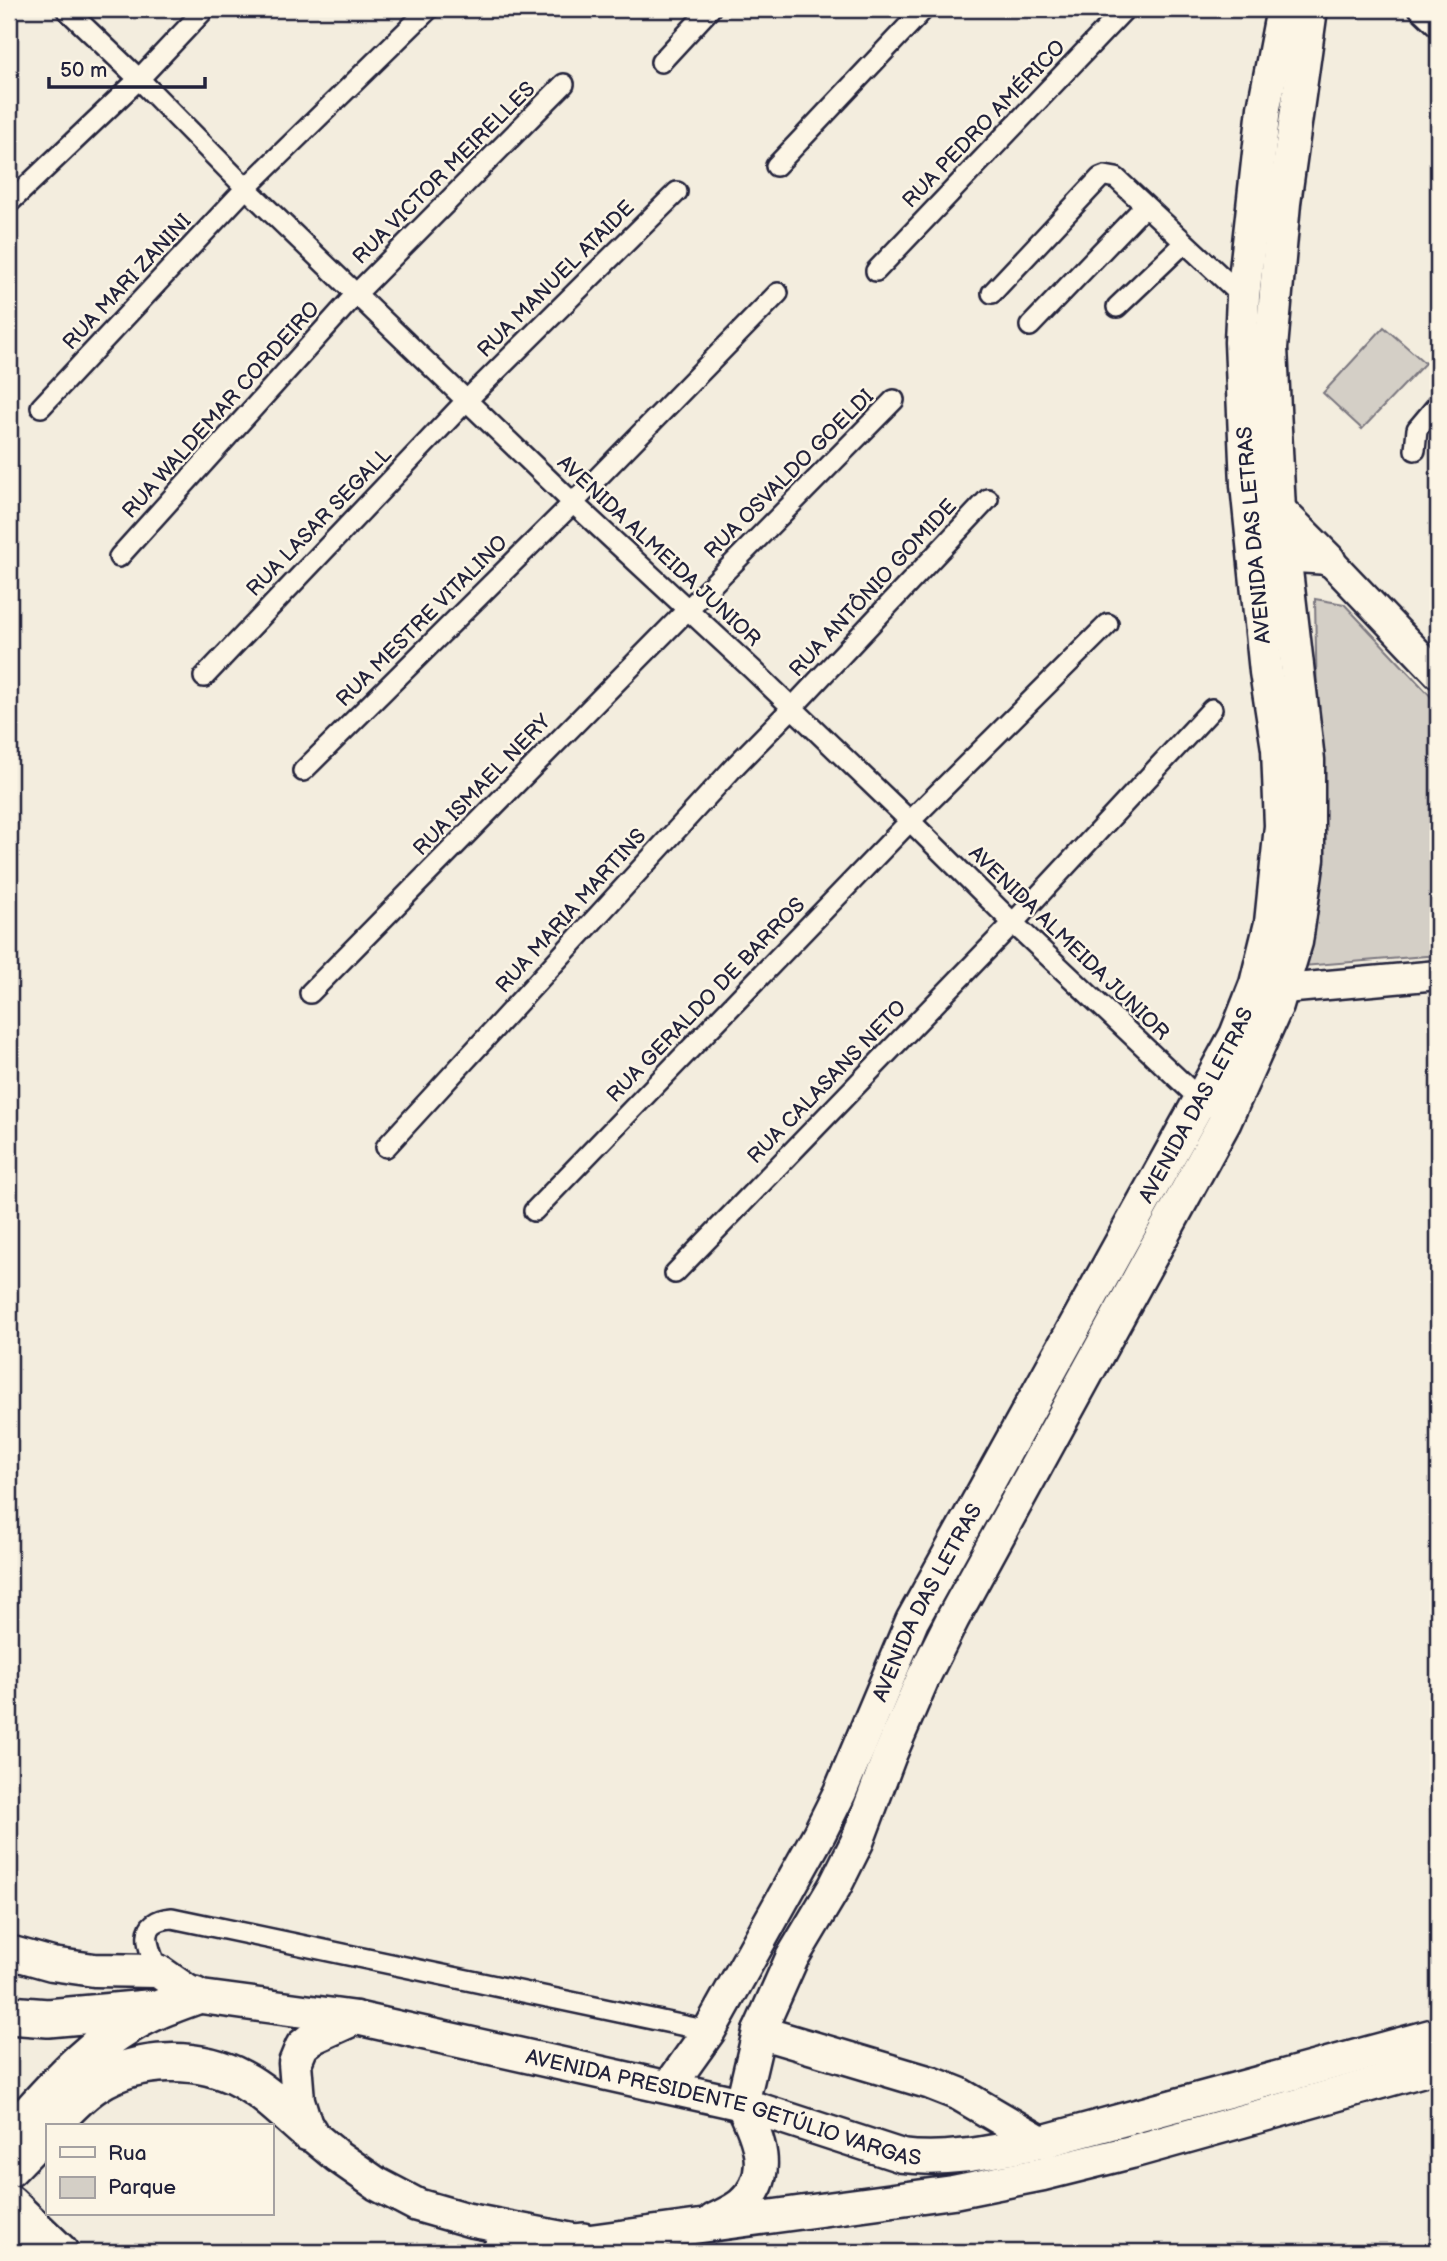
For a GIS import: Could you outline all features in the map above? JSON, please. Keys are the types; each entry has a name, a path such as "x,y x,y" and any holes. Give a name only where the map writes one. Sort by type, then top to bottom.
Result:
{"highway":[{"path":"9,2015 48,2018 178,2002"},
{"path":"9,2137 78,2063 113,2035 178,2002"},
{"path":"53,2124 97,2083 133,2068 170,2063 217,2068 240,2077 256,2087 308,2132"},
{"path":"9,2168 46,2131"},
{"path":"12,2206 59,2252"},
{"path":"501,2252 583,2242"},
{"path":"9,2246 15,2252"}],"main road":[{"name":"AVENIDA DAS LETRAS","path":"742,2104 759,2032 792,1958 835,1886 856,1842 914,1701 953,1618 1226,1121 1270,986 1281,796 1278,749 1254,569 1247,485 1241,342 1243,297 1264,108 1295,20"},
{"name":"AVENIDA DAS LETRAS","path":"669,2087 709,2032 824,1824 917,1611 1236,1035 1296,942 1308,859 1310,803 1308,760 1279,510 1271,348 1283,216 1295,20"},
{"path":"1279,510 1438,674"},
{"path":"1254,569 1285,560 1304,558 1329,561"},
{"path":"1270,986 1438,975"},
{"path":"9,1952 52,1964 94,1970 158,1971"},
{"name":"AVENIDA PRESIDENTE GETÚLIO VARGAS","path":"158,1971 178,2002 356,2018 742,2104 902,2156 929,2159 976,2154 1041,2142 1438,2034"},
{"path":"308,2132 298,2100 295,2063 302,2046 312,2038 356,2018"},
{"path":"759,2032 941,2087 994,2113 1041,2142"},
{"name":"AVENIDA PRESIDENTE GETÚLIO VARGAS","path":"308,2132 377,2184 417,2205 469,2220 583,2242 953,2192 1043,2175 1438,2066"},
{"path":"1284,2076 1291,2107"},
{"path":"709,2223 740,2205 749,2196 762,2160 752,2124 742,2104"}],"street":[{"name":"AVENIDA ALMEIDA JUNIOR","path":"66,9 246,188 573,503 792,708 1200,1101 1226,1121"},
{"path":"9,203 139,79 205,9"},
{"name":"RUA MARI ZANINI","path":"41,407 246,188 429,9"},
{"path":"661,62 710,9"},
{"path":"776,166 924,9"},
{"name":"RUA PEDRO AMÉRICO","path":"876,271 1125,9"},
{"path":"1419,9 1438,27"},
{"name":"RUA VICTOR MEIRELLES","path":"356,294 564,84"},
{"path":"992,292 1100,178 1110,176 1116,178 1183,244 1243,297"},
{"name":"RUA MANUEL ATAIDE","path":"467,400 677,192"},
{"path":"1030,326 1144,206"},
{"path":"1117,307 1183,244"},
{"name":"RUA MESTRE VITALINO","path":"303,771 573,503 778,293"},
{"name":"RUA WALDEMAR CORDEIRO","path":"120,557 356,294"},
{"name":"RUA LASAR SEGALL","path":"204,677 467,400"},
{"name":"RUA OSVALDO GOELDI","path":"686,610 894,400"},
{"path":"1415,450 1417,429 1438,404"},
{"name":"RUA ANTÔNIO GOMIDE","path":"792,708 988,499"},
{"name":"RUA ISMAEL NERY","path":"310,993 686,610"},
{"name":"RUA GERALDO DE BARROS","path":"534,1211 910,821 1108,624"},
{"name":"RUA MARIA MARTINS","path":"386,1147 734,766 792,708"},
{"name":"RUA CALASANS NETO","path":"675,1273 1013,923 1212,709"},
{"path":"158,1971 147,1936 149,1928 161,1919 172,1918 709,2032"}],"green space":[{"path":"1384,327 1425,363 1362,429 1323,393"},
{"path":"1315,599 1344,604 1438,704 1438,955 1303,966 1319,810"}]}
